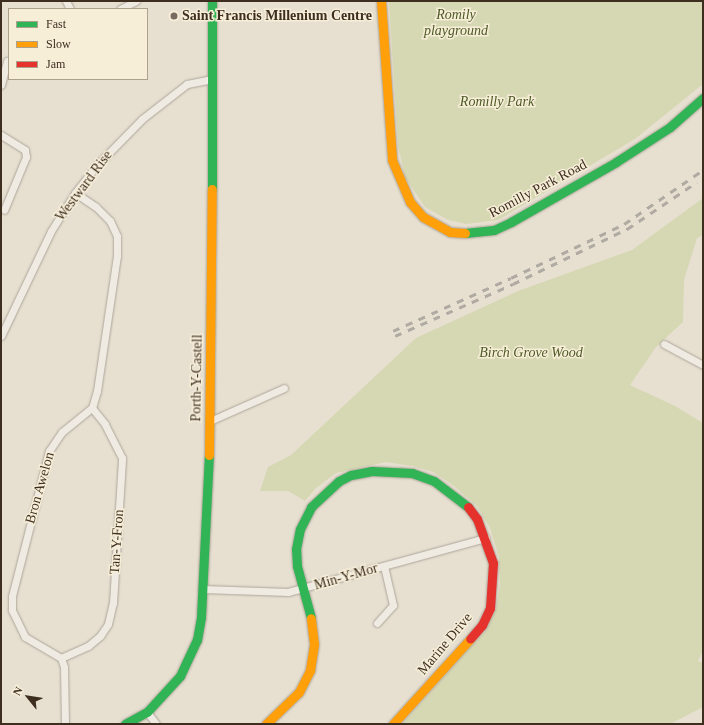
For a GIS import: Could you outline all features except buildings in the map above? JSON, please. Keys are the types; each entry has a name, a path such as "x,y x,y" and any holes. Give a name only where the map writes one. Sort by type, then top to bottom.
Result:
{"street":[{"path":"122,8 136,1"},
{"name":"Porth-Y-Castell","path":"125,724 147,712 180,676 192,656 197,640 203,589 210,421 213,79 212,1"},
{"name":"Romilly Park Road","path":"381,1 392,160 410,202 423,217 450,232 473,234 494,230 511,222 616,162 670,127 703,98"},
{"path":"1,85 6,61"},
{"name":"Westward Rise","path":"1,336 51,231 76,192 118,141 142,119 187,84 213,79"},
{"path":"1,135 25,150 26,157 4,210"},
{"path":"76,192 96,207 110,221 117,236 117,256 92,408"},
{"path":"664,344 703,365"},
{"path":"210,421 284,388"},
{"name":"Bron Awelon","path":"61,658 25,637 12,610 12,596 49,451 62,432 92,408"},
{"name":"Tan-Y-Fron","path":"61,658 88,646 100,636 108,624 113,603 122,458 106,424 92,408"},
{"name":"Marine Drive","path":"266,724 299,692 310,670 314,644 312,622 305,589 297,566 296,549 300,529 311,507 325,492 351,476 391,470 412,473 434,481 466,504 477,520 486,538 493,562 493,591 490,608 482,625 393,724"},
{"name":"Min-Y-Mor","path":"203,589 266,593 305,589 486,538"},
{"path":"376,623 393,605 384,566"},
{"path":"61,658 64,667 65,724"},
{"path":"147,712 156,724"}],"green space":[{"name":"Romilly Park","path":"389,1 703,1 703,84 635,139 498,220 466,224 448,220 425,207 405,177 398,146"},
{"name":"Birch Grove Wood","path":"703,198 703,235 697,238 684,280 683,322 656,347 630,385 675,406 703,423 703,651 698,661 703,663 703,707 670,724 402,724 486,630 496,609 500,584 499,557 490,528 477,506 454,486 433,472 412,466 386,462 336,473 316,488 305,501 288,491 260,491 268,467 291,455 416,338 518,291 632,250"}],"railway":[{"path":"393,331 511,278 624,224 703,170"},
{"path":"395,336 513,284 627,229 697,182"}],"traffic: fast":[{"path":"212,1 212,189"},
{"path":"465,233 494,230 511,222 616,162 670,127 703,98"},
{"path":"125,724 147,712 180,676 197,640 201,617 209,455"},
{"path":"311,618 297,566 296,549 300,529 311,507 339,481 351,475 372,471 412,473 434,481 468,507"}],"traffic: slow":[{"path":"381,1 392,160 410,202 423,217 450,232 465,233"},
{"path":"209,455 212,189"},
{"path":"266,724 299,692 310,670 314,644 311,618"},
{"path":"393,724 470,639"}],"traffic: jam":[{"path":"468,507 477,519 493,563 490,608 482,625 470,639"}],"place":[{"name":"Saint Francis Millenium Centre","path":"174,16"}],"park label":[{"name":"Romily playground","path":"456,24"}]}
